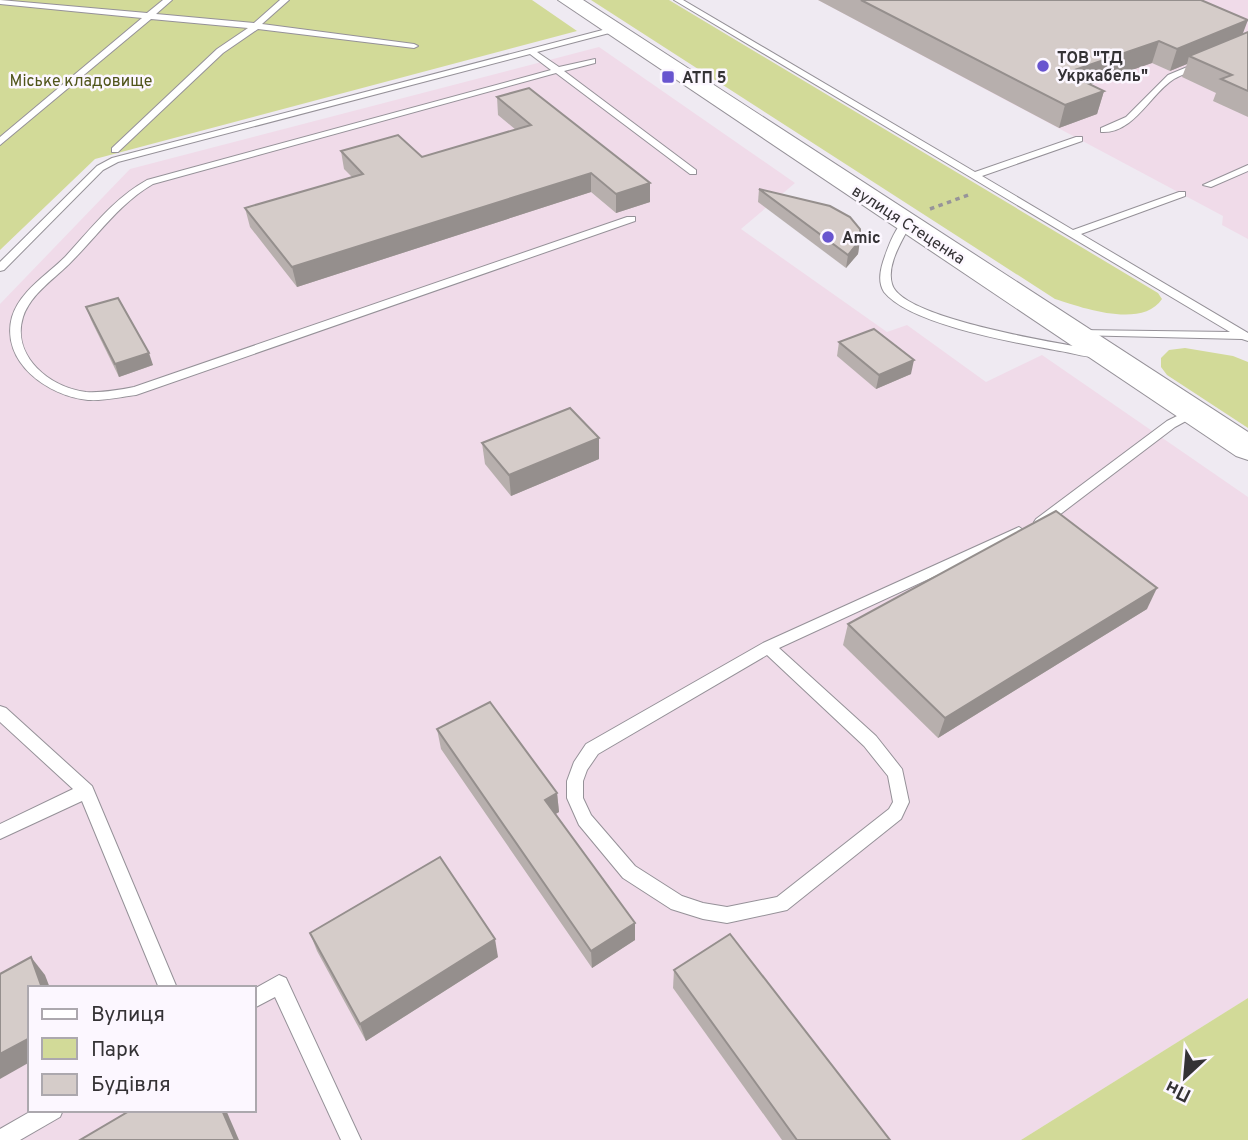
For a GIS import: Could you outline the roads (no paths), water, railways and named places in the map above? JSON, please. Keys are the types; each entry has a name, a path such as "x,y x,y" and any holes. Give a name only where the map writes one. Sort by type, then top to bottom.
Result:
{"main road":[{"name":"вулиця Стеценка","path":"569,0 1248,448"}],"lane":[{"path":"3,137 168,0"},
{"path":"115,150 220,51 256,26 285,0"},
{"path":"678,0 1247,336"},
{"path":"0,2 256,26 414,46"},
{"path":"9,10 20,2"},
{"path":"0,268 100,168 115,160 614,29"},
{"path":"530,50 693,172"},
{"path":"592,61 138,187 33,293 18,315 15,334 20,361 45,382 84,395 136,391 631,219"},
{"path":"1104,130 1129,119 1171,77 1209,61"},
{"path":"976,175 1079,139"},
{"path":"1208,185 1248,168"},
{"path":"1075,233 1182,194"},
{"path":"906,223 885,274 888,289 904,303 924,314 964,325 1109,356"},
{"path":"1073,333 1247,336"},
{"path":"768,646 870,741 896,774 901,802 895,814 781,904 727,915 677,903 629,872 585,820 575,799 575,781 580,767 592,749 768,646 1040,523 1171,424 1193,412"},
{"path":"0,712 86,791 167,986"},
{"path":"0,832 86,791"},
{"path":"256,998 279,984 351,1140"},
{"path":"0,1140 49,1112"}],"place":[{"name":"ТОВ \"ТД Укркабель\"","path":"1043,66"},
{"name":"АТП 5","path":"668,77"},
{"name":"Amic","path":"828,237"}],"park label":[{"name":"Міське кладовище","path":"81,80"}]}
